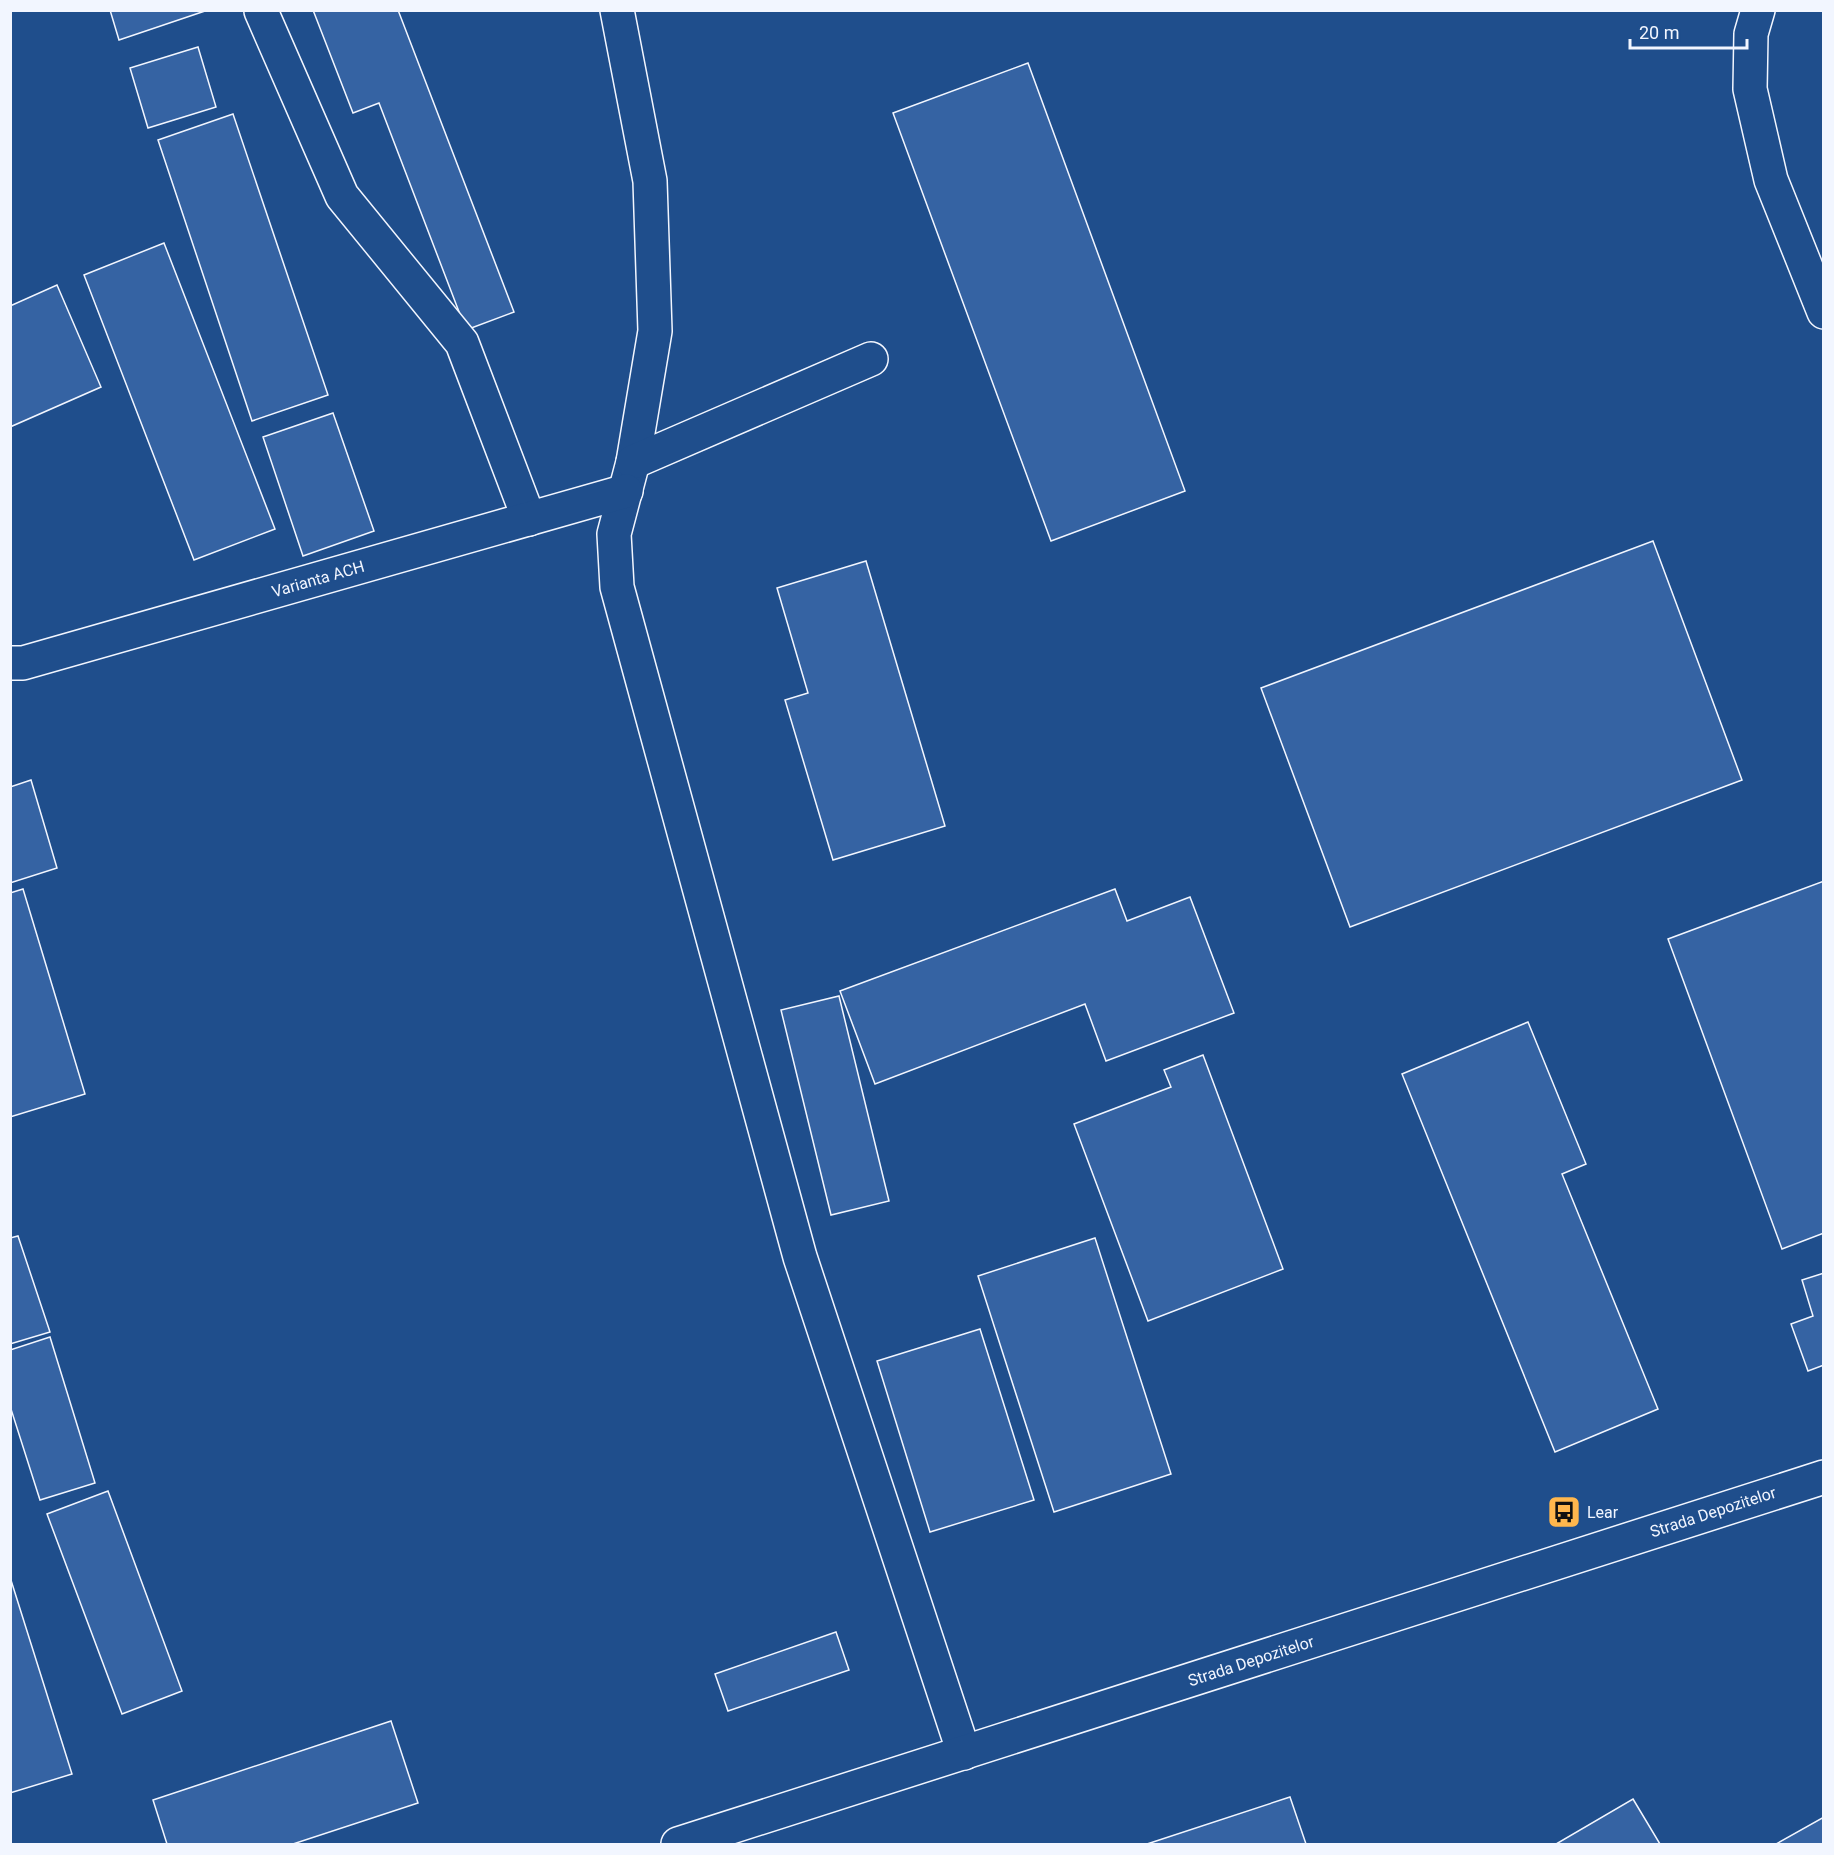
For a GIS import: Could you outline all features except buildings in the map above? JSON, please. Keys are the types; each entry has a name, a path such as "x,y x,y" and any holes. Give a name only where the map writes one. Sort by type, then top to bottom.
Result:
{"main road":[{"path":"618,10 650,181 655,331 629,477 614,534 617,587 800,1257 964,1752"},
{"path":"261,11 342,196 462,343 529,519"},
{"path":"1751,18 1750,89 1771,180 1824,312"},
{"name":"Varianta ACH","path":"10,663 23,663 529,519 629,477 872,359"},
{"name":"Strada Depozitelor","path":"678,1845 1824,1477"}],"place":[{"name":"Lear","path":"1564,1512"}]}
